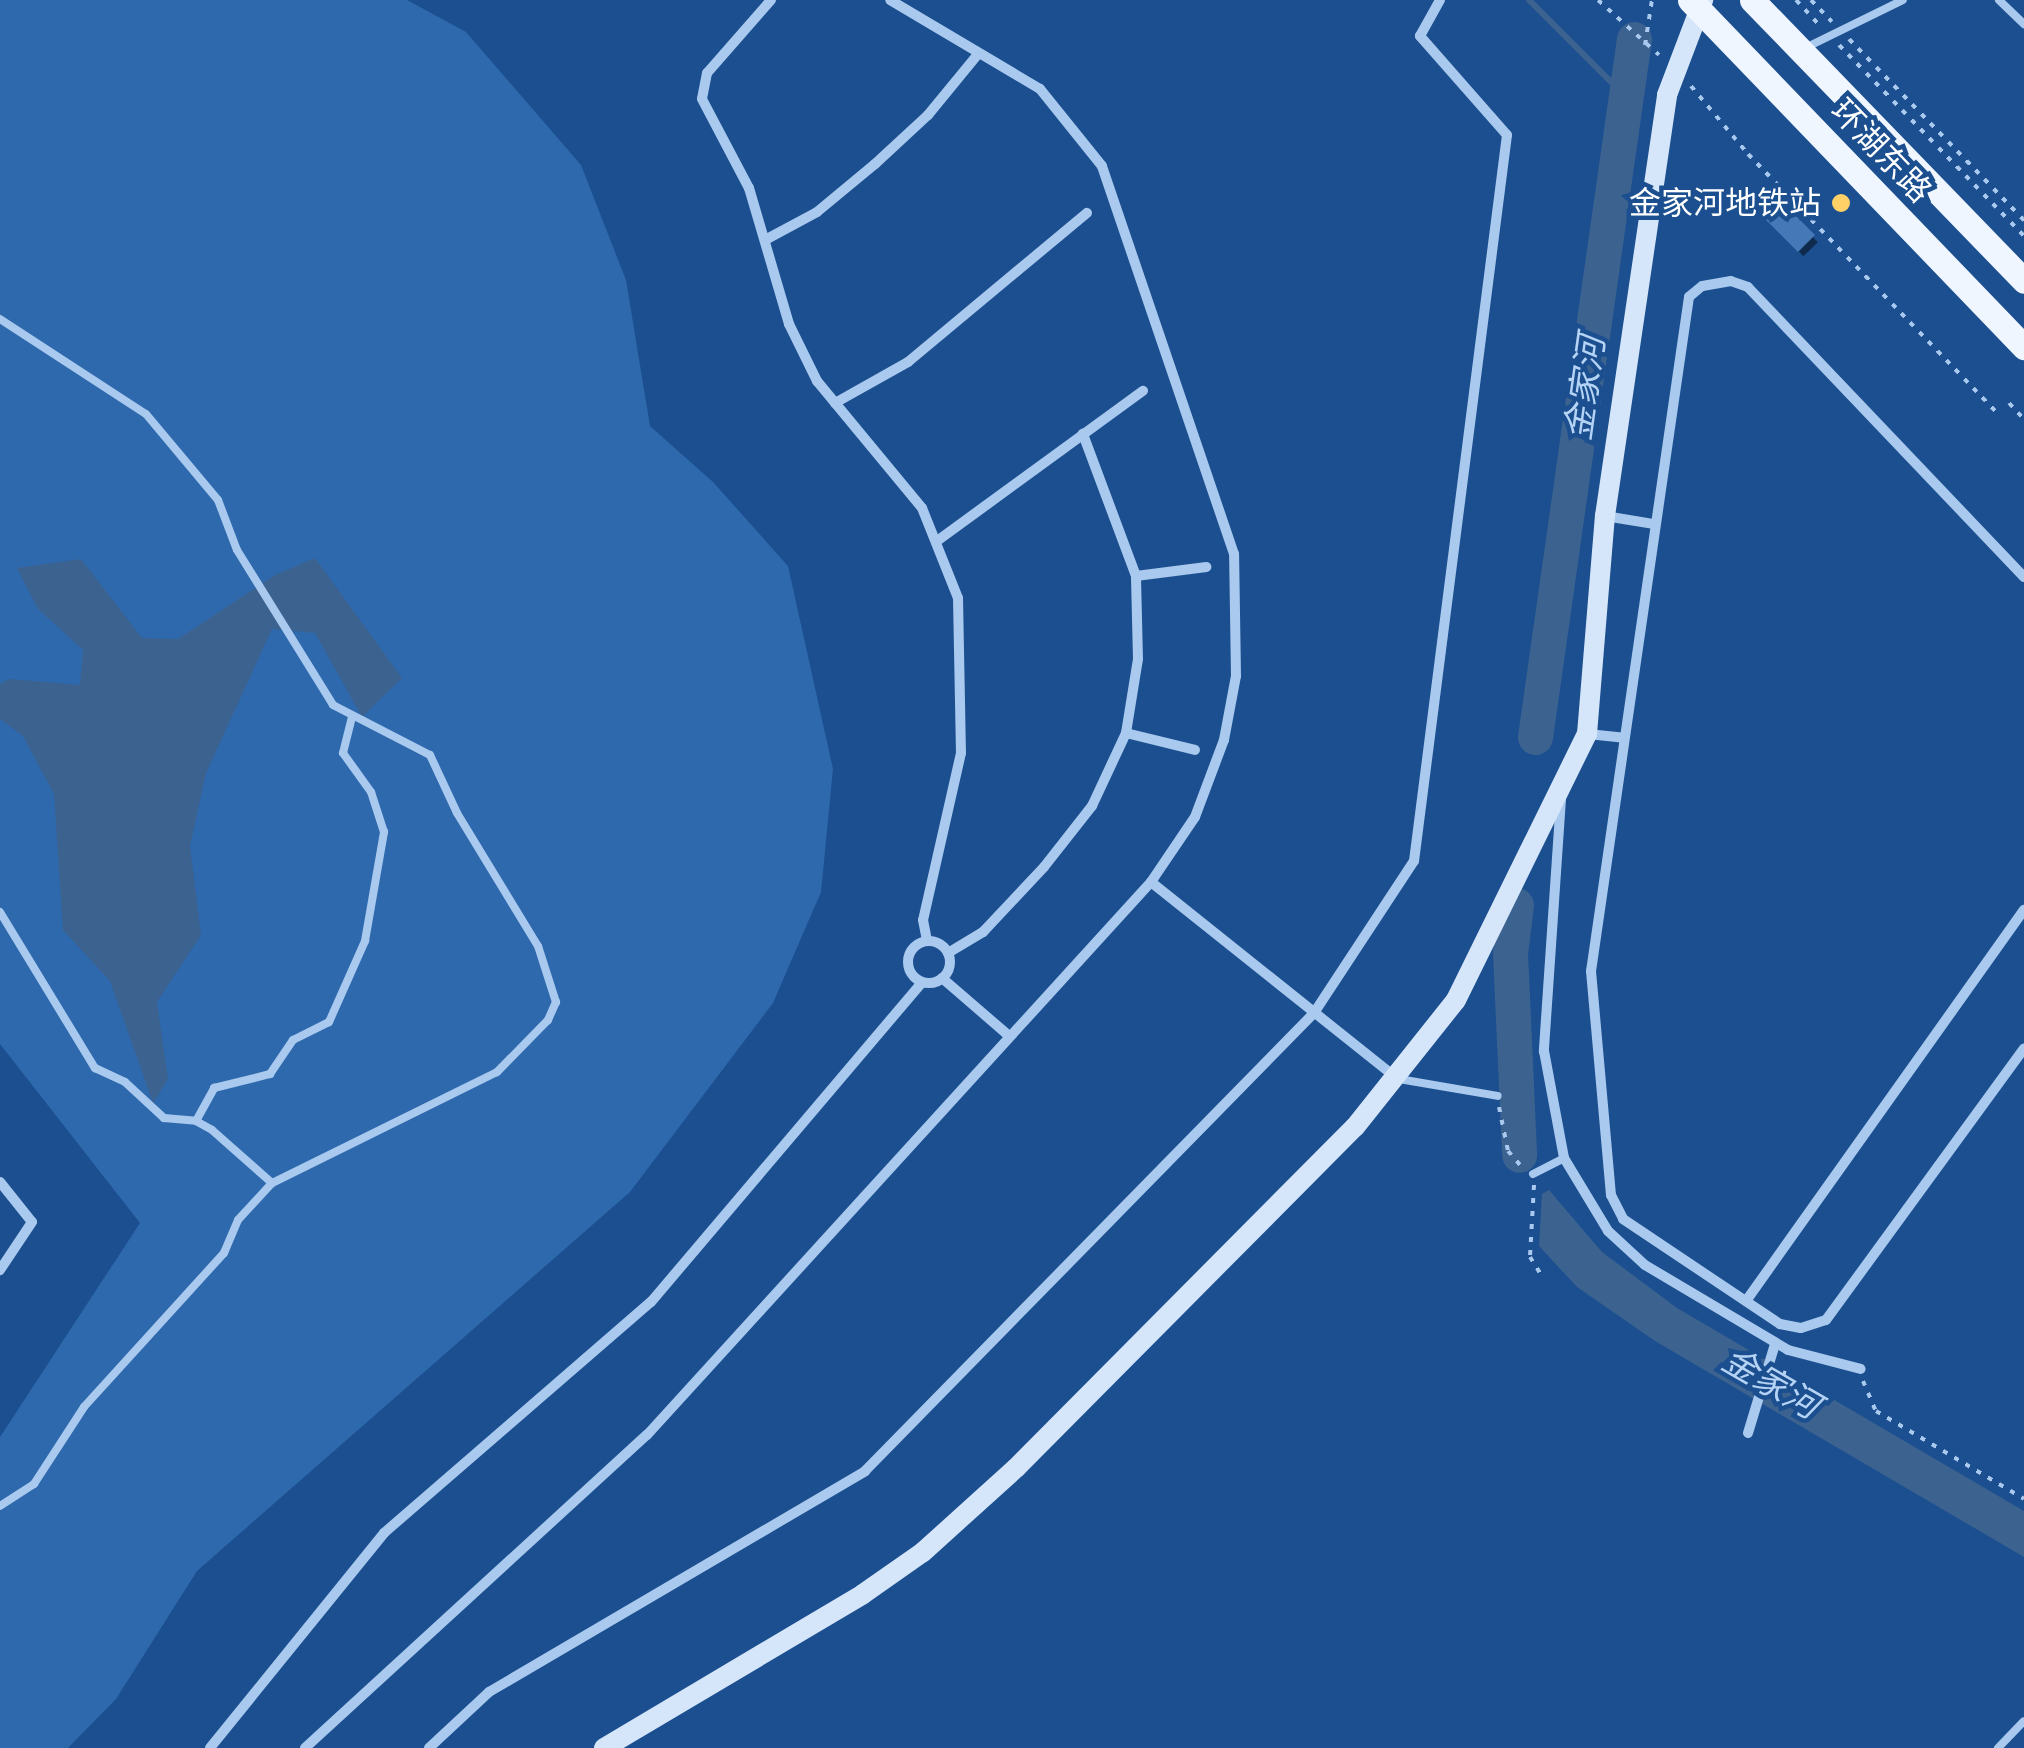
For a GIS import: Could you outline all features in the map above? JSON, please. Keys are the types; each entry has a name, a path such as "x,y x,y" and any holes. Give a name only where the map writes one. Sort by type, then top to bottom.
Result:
{"main road":[{"name":"环湖东路","path":"1752,0 2024,281"},
{"name":"环湖东路","path":"1697,3 2024,346"}],"street":[{"path":"771,0 707,73 702,100 725,134 765,240 789,324 835,403 922,508 958,598 964,673 961,753 923,920 927,940 948,953"},
{"path":"305,1748 647,1435 1151,882 1195,817 1224,740 1236,676 1234,554 1102,166 1040,90 890,0"},
{"path":"429,1748 490,1692 865,1470 1314,1013 1414,861 1507,135 1420,36 1440,0"},
{"path":"604,1748 864,1594 923,1552 1030,1454 1354,1127 1456,1000 1587,734 1605,516 1666,95 1697,3"},
{"path":"765,240 816,212 875,164 928,115 979,52"},
{"path":"835,403 908,362 1087,213"},
{"path":"2024,578 1748,287 1731,282 1702,286 1684,311 1591,972 1612,1195 1623,1219 1780,1324 1801,1328 1826,1320 2024,1048"},
{"path":"938,541 1143,391"},
{"path":"942,978 948,953 983,932 1044,867 1092,806 1126,733 1138,659 1136,576 1084,434"},
{"path":"1605,516 1654,524"},
{"path":"1136,576 1206,567"},
{"path":"1126,733 1195,750"},
{"path":"1587,734 1624,738"},
{"path":"1562,788 1544,1051 1564,1158 1620,1247 1775,1344 1862,1369"},
{"path":"1151,882 1395,1077"},
{"path":"1746,1301 2024,910"},
{"path":"922,982 907,962 914,946 927,940"},
{"path":"942,978 1008,1035"},
{"path":"210,1748 384,1533 651,1302 922,982 942,978"},
{"path":"0,1182 32,1222 0,1270"},
{"path":"1748,1433 1775,1344"}],"lane":[{"path":"1800,50 1902,0"},
{"path":"1999,0 2024,24"},
{"path":"0,319 146,414 218,500 241,557 333,705 352,718 412,744 436,764 456,813 538,946 556,1002 548,1020 497,1072 272,1183 234,1226 224,1253 84,1406 34,1484 0,1506"},
{"path":"196,1121 214,1088 270,1074 292,1040 329,1022 365,941 384,832 370,792 342,753 341,739 352,718"},
{"path":"0,912 62,1006 88,1060 126,1082 164,1118 196,1121 272,1183"},
{"path":"1395,1077 1498,1096"},
{"path":"1533,1174 1564,1158"},
{"path":"1998,1748 2024,1721"}],"path":[{"path":"1598,0 1677,69 1748,154 1998,415"},
{"path":"1645,44 1652,0"},
{"path":"1796,0 2024,236"},
{"path":"1811,0 2024,220"},
{"path":"2009,404 2024,418"},
{"path":"1498,1096 1508,1151 1533,1174 1530,1257 1542,1276"},
{"path":"1862,1369 1876,1411 2024,1500"}],"shaded area":[{"path":"0,0 407,0 466,32 581,165 626,280 650,426 713,482 788,566 833,769 821,892 773,1003 630,1192 197,1571 116,1699 68,1748 0,1748 0,1437 140,1223 0,1044"}],"water":[{"path":"315,558 402,678 362,717 315,633 272,629 206,773 190,846 201,935 157,1002 168,1079 153,1103 110,981 63,930 54,794 23,736 0,719 0,684 9,679 80,685 83,650 38,609 17,568 81,559 142,638 178,639 275,575"},
{"path":"1549,1190 1602,1252 1677,1308 2024,1511 2024,1557 1655,1341 1577,1287 1539,1246 1542,1194"}],"building":[{"path":"1774,194 1815,235 1798,252 1757,211"}],"waterway":[{"path":"1529,0 1625,96"},
{"name":"金家河","path":"1535,737 1634,39"},
{"name":"金家河","path":"1516,905 1510,953 1519,1155"}],"place":[{"name":"金家河地铁站","path":"1841,203"}]}
